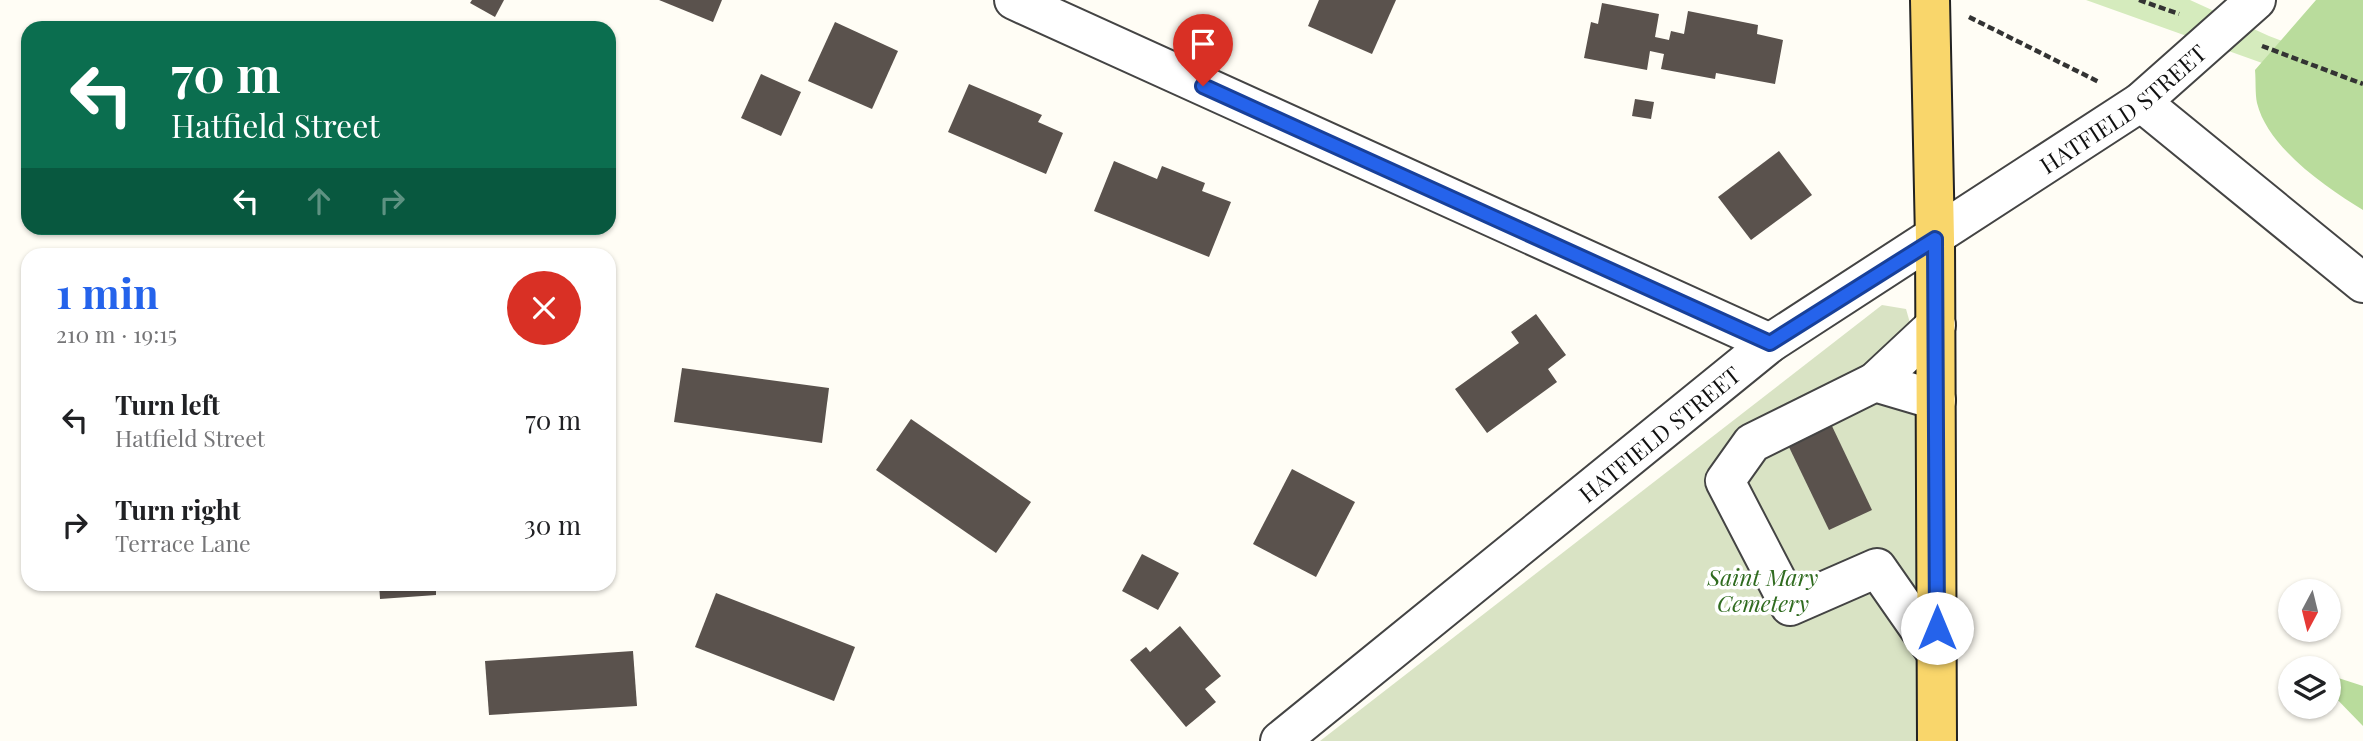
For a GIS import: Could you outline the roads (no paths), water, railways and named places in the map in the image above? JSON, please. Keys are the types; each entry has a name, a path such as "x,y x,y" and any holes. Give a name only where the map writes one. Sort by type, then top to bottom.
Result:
{"main road":[{"path":"1937,741 1935,239 1945,6"}],"street":[{"path":"1014,0 1770,343"},
{"name":"HATFIELD STREET","path":"1280,741 1770,343 1935,239 2141,102 2256,0"},
{"path":"2141,102 2363,283"},
{"path":"1936,325 1875,382 1752,443 1725,481 1790,606 1877,569 1937,654"},
{"path":"1875,382 1936,400"}],"park label":[{"name":"Saint Mary Cemetery","path":"1763,589"}]}
